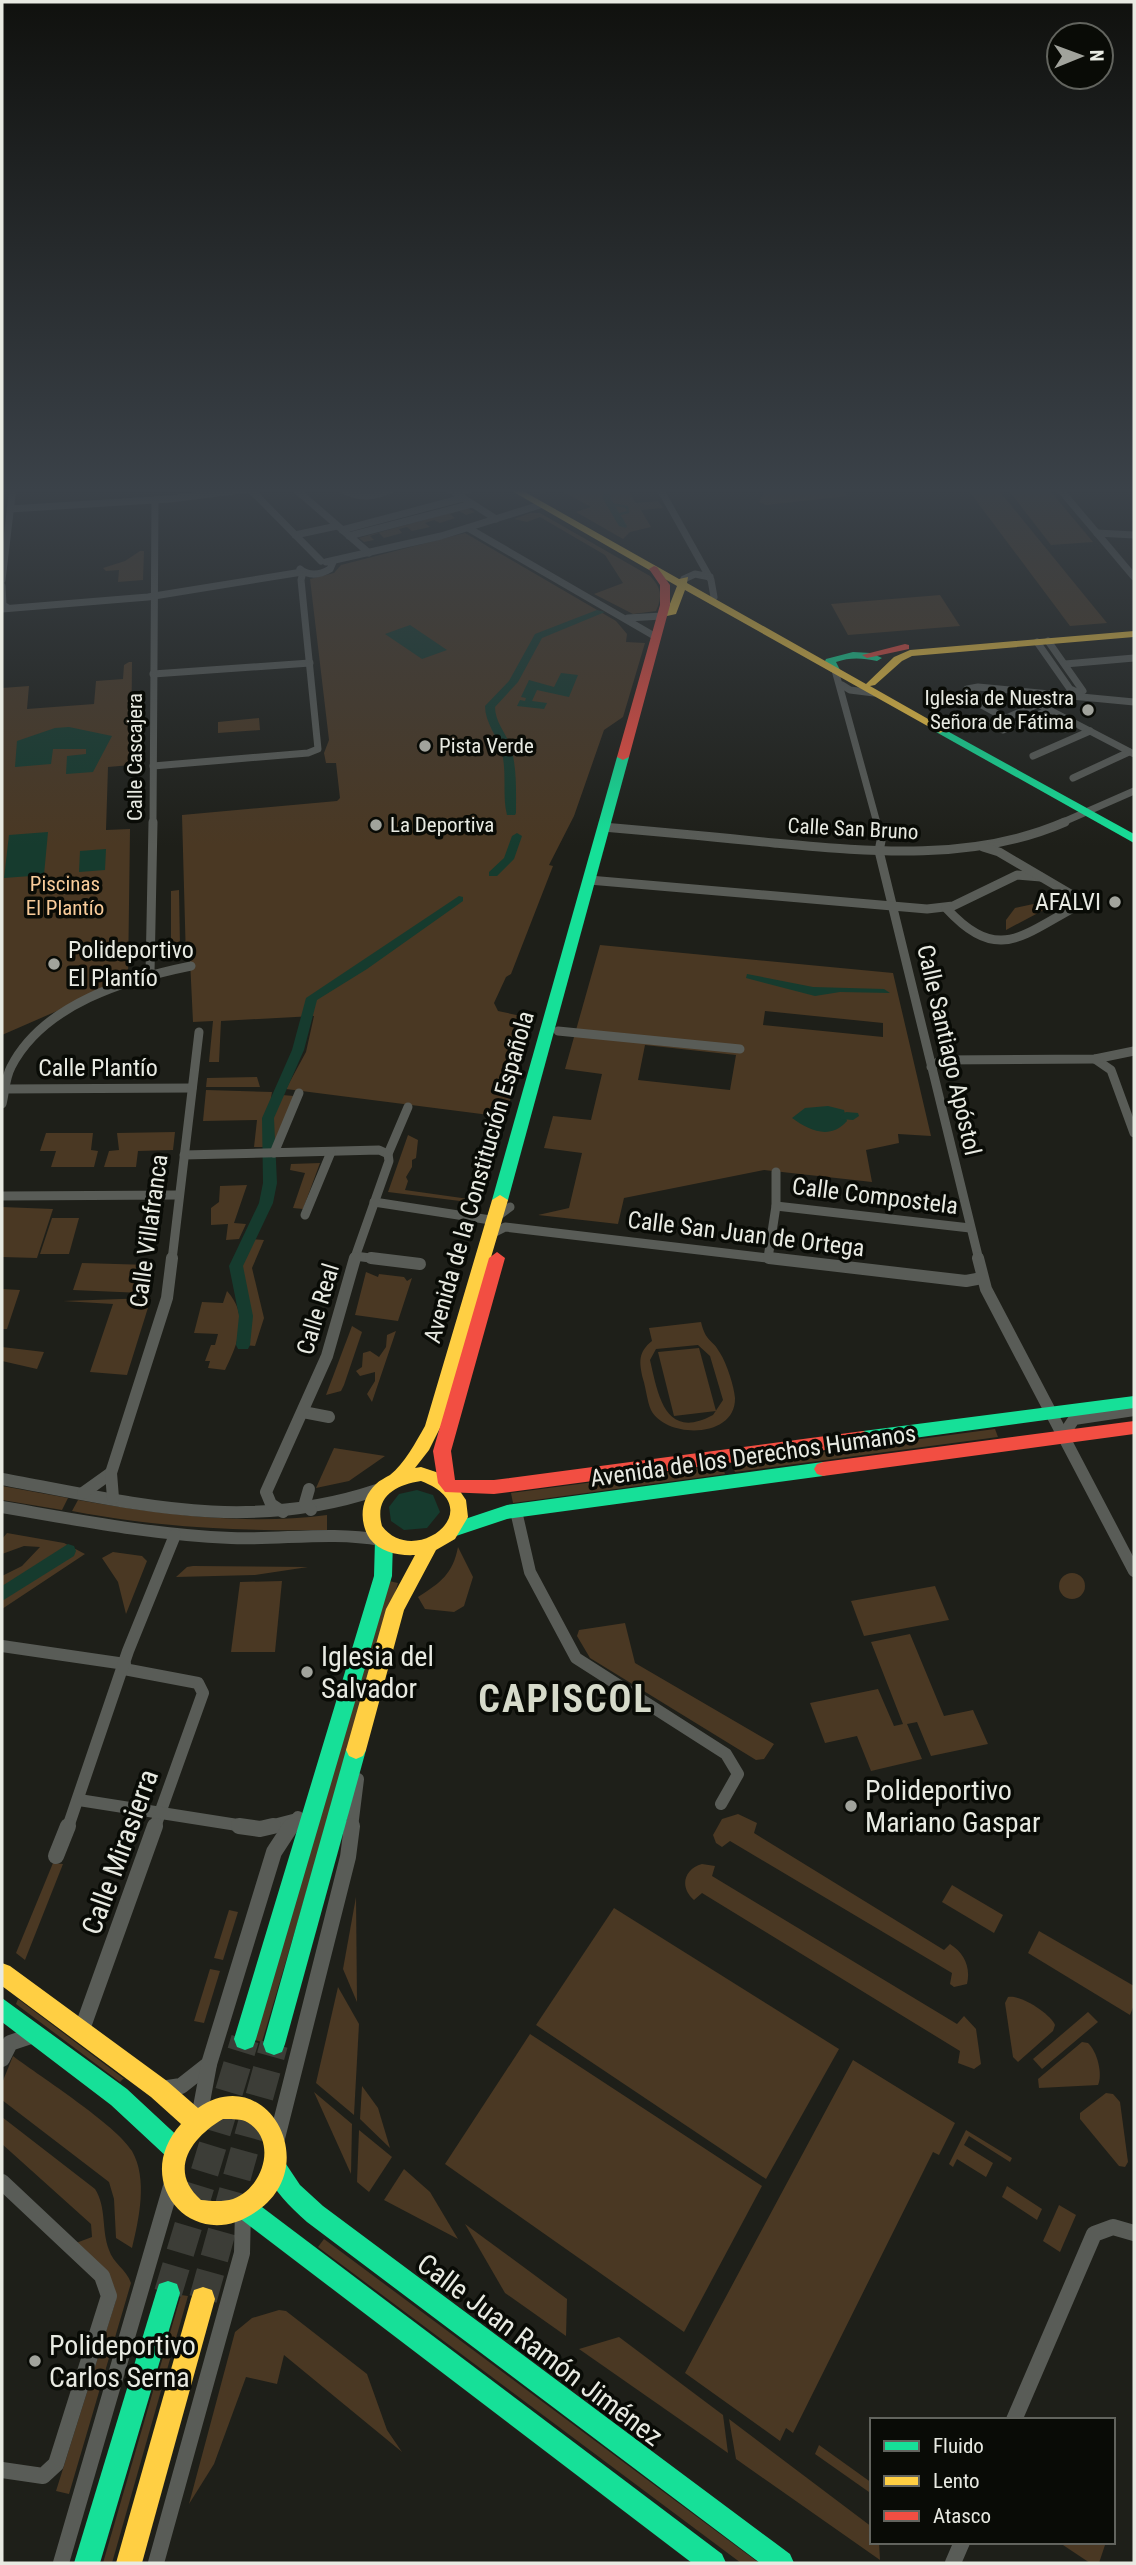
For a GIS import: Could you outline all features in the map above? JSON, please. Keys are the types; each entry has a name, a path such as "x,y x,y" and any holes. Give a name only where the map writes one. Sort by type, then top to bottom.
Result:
{"main road":[{"name":"Avenida de la Constitución Española","path":"449,1485 441,1461 442,1448 497,1227 594,880 656,637 670,607"},
{"name":"Avenida de la Constitución Española","path":"608,827 670,607"},
{"path":"735,607 835,672 1134,831"},
{"path":"835,672 844,656 867,655 910,647 1134,628"},
{"path":"867,689 884,674 893,660 910,653 1134,635"},
{"path":"867,655 887,666"},
{"path":"1089,809 1134,839"},
{"name":"Avenida de la Constitución Española","path":"397,1478 423,1445 433,1426 497,1227 510,1208 558,1031 594,880"},
{"name":"Avenida de los Derechos Humanos","path":"449,1485 494,1487 1134,1402"},
{"name":"Avenida de los Derechos Humanos","path":"453,1530 516,1511 1134,1427"},
{"path":"274,2044 395,1609 429,1546 453,1530 461,1508 449,1485 421,1474 397,1478 380,1489 371,1503 369,1517 375,1532 384,1540 408,1548 429,1546"},
{"path":"245,2039 383,1576 384,1540"},
{"path":"2,1973 197,2119"},
{"path":"2,2009 119,2096 176,2150"},
{"path":"222,2107 239,2107 262,2119 276,2141 276,2169 265,2192 244,2210 215,2216 195,2211 181,2197 173,2178 176,2150 183,2134 197,2119 222,2107"},
{"name":"Calle Juan Ramón Jiménez","path":"276,2169 292,2193 321,2219 781,2563"},
{"path":"244,2210 713,2563"},
{"path":"87,2563 168,2293"},
{"path":"129,2563 204,2299"}],"street":[{"path":"4,610 39,607"},
{"name":"Calle Cascajera","path":"150,973 153,607"},
{"path":"153,766 316,751 320,746 306,607"},
{"path":"605,607 656,637"},
{"path":"625,618 670,607"},
{"path":"1042,642 1065,664 1074,689"},
{"path":"1042,642 1074,689"},
{"path":"1065,664 1134,658"},
{"path":"153,674 310,663"},
{"name":"Calle Santiago Apóstol","path":"835,672 881,841 879,850 982,1278 1051,1413"},
{"path":"1005,718 969,698 966,690 978,687 1033,694 1074,689 1134,696"},
{"path":"1056,691 1074,689 1092,697"},
{"path":"1056,691 1134,702"},
{"path":"1033,694 1038,704 1132,753"},
{"path":"1038,704 992,724 992,727 1003,730 1049,710"},
{"path":"1033,756 1090,731"},
{"path":"1073,778 1132,753"},
{"name":"Calle San Bruno","path":"608,827 879,850 955,850 1037,834 1134,791"},
{"path":"1007,841 1003,849 1008,857"},
{"path":"946,908 953,917 989,940 1013,941 1073,908 1075,900 1072,895 994,849 973,846"},
{"path":"1017,863 1020,869 1017,874"},
{"path":"594,880 910,909 946,908 1017,874 1041,877"},
{"path":"896,919 910,909"},
{"path":"2,1104 11,1067 18,1054 47,1024 150,973 191,966"},
{"path":"558,1031 740,1049"},
{"name":"Calle Villafranca","path":"113,1498 111,1473 167,1298 199,1032"},
{"path":"931,1067 947,1060 1095,1059 1134,1052"},
{"path":"1095,1059 1111,1070 1134,1133"},
{"name":"Calle Plantío","path":"5,1089 192,1088"},
{"path":"269,1153 299,1093"},
{"name":"Calle Real","path":"283,1512 271,1504 266,1492 333,1339 355,1256 388,1154 408,1107"},
{"path":"184,1155 379,1150 388,1154"},
{"path":"305,1215 331,1152"},
{"path":"768,1258 776,1206 776,1172"},
{"path":"2,1196 179,1195"},
{"name":"Calle San Juan de Ortega","path":"374,1202 497,1227 966,1281 982,1278"},
{"name":"Calle Compostela","path":"776,1206 970,1228"},
{"path":"355,1256 420,1264"},
{"path":"1062,1437 1074,1419 1134,1410"},
{"path":"303,1412 329,1417"},
{"path":"1051,1413 1134,1571"},
{"path":"83,1493 111,1473"},
{"path":"2,1479 183,1509 283,1512 311,1510 353,1500 380,1489"},
{"path":"309,1489 304,1503 311,1510"},
{"path":"2,1507 175,1535 245,1539 349,1535 384,1540"},
{"path":"516,1511 530,1572 583,1665 726,1754 738,1774 722,1804"},
{"path":"56,1856 79,1800 175,1535"},
{"path":"2,1646 125,1667"},
{"name":"Calle Mirasierra","path":"81,2032 204,1688 198,1683 125,1667"},
{"path":"276,2141 295,2057 348,1857 363,1722"},
{"path":"197,2119 209,2064 274,1852 280,1838 319,1787"},
{"path":"79,1800 260,1829 298,1817"},
{"path":"260,1829 272,1840 274,1852"},
{"path":"2,2059 10,2043 37,2034"},
{"path":"159,2089 181,2086 209,2064"},
{"path":"61,2563 173,2178"},
{"path":"2,2182 102,2276 109,2296 56,2464 43,2476 2,2470"},
{"path":"156,2563 242,2253 244,2210"},
{"path":"1015,2418 1090,2240 1094,2234 1106,2228 1119,2227 1134,2233"},
{"path":"953,2563 961,2544"}],"green space":[{"name":"La Deportiva","path":"313,607 591,607 616,621 627,634 626,642 645,643 623,717 604,730 574,816 549,865 553,866 511,974 506,977 494,1003 498,1011 535,1019 505,1117 286,1089 306,1052 314,1016 221,1021 219,1062 209,1062 213,1021 193,1022 190,960 186,960 182,815 337,801 340,798 336,763 326,763 324,753 329,740"},
{"path":"619,607 658,607 656,611 633,614"},
{"path":"832,607 948,607 960,626 848,635"},
{"path":"1056,607 1094,607 1107,623 1070,626"},
{"name":"Piscinas El Plantío","path":"132,662 131,765 108,767 106,830 130,829 128,980 2,1035 2,688 29,686 27,709 94,704 96,681 123,679 124,665"},
{"path":"259,718 260,730 218,733 218,722"},
{"path":"179,890 180,946 171,947 171,891"},
{"path":"1038,903 1053,905 1006,930 1006,920 1015,908"},
{"path":"600,945 893,973 931,1136 898,1134 899,1143 866,1150 872,1182 764,1170 624,1198 618,1224 538,1215 569,1208 582,1153 544,1148 553,1116 591,1120 602,1074 565,1069","holes":["765,1011 883,1023 883,1037 763,1025","645,1045 736,1055 730,1090 638,1080"]},
{"path":"257,1077 260,1087 206,1087 207,1078"},
{"path":"206,1090 272,1092 263,1147 254,1147 257,1120 203,1121"},
{"path":"282,1095 294,1096 272,1147 269,1147 271,1123"},
{"path":"175,1132 173,1150 138,1151 136,1167 104,1167 109,1151 119,1150 117,1133"},
{"path":"46,1133 93,1133 91,1150 98,1151 94,1167 51,1167 56,1151 40,1151"},
{"path":"408,1135 418,1140 416,1158 412,1160 412,1167 406,1177 408,1181 405,1190 469,1199 468,1202 388,1192"},
{"path":"320,1163 303,1209 293,1208 305,1173 290,1170 291,1164"},
{"path":"247,1185 234,1223 246,1224 239,1239 226,1240 228,1224 211,1225 211,1208 219,1202 220,1186"},
{"path":"2,1207 53,1209 37,1258 2,1257"},
{"path":"52,1218 79,1218 69,1254 40,1254"},
{"path":"250,1239 264,1240 252,1268 264,1318 255,1346 244,1345 249,1322 238,1268"},
{"path":"82,1263 150,1265 142,1293 73,1290"},
{"path":"366,1272 378,1277 379,1274 404,1277 407,1281 412,1278 398,1321 355,1315"},
{"path":"2,1289 20,1290 7,1329 2,1329"},
{"path":"227,1291 238,1310 238,1339 225,1370 208,1368 210,1361 205,1361 218,1334 194,1333 202,1302 223,1303"},
{"path":"151,1298 127,1375 90,1372 113,1304 63,1301"},
{"path":"701,1322 705,1334 723,1358 733,1387 735,1398 732,1411 724,1421 713,1427 684,1430 659,1419 651,1410 640,1362 644,1349 652,1341 649,1328","holes":["698,1345 710,1356 723,1400 713,1415 697,1422 684,1422 674,1418 666,1410 656,1387 650,1360 656,1349"]},
{"path":"352,1326 362,1332 344,1385 341,1391 326,1395"},
{"path":"396,1331 372,1402 367,1394 375,1381 375,1372 360,1376 356,1371 362,1367 363,1353 370,1351 379,1357 386,1347 387,1335"},
{"path":"2,1347 44,1352 37,1369 2,1361"},
{"path":"699,1348 716,1411 674,1416 658,1352"},
{"path":"995,1429 998,1437 735,1472 732,1464"},
{"path":"334,1448 385,1456 349,1481 316,1488"},
{"path":"722,1465 725,1474 513,1503 511,1493"},
{"path":"2,1486 68,1498 62,1510 2,1500"},
{"path":"78,1500 171,1514 234,1519 327,1515 327,1530 169,1525 72,1511"},
{"path":"7,1533 64,1543 85,1554 2,1609 2,1599 72,1553 64,1549 2,1589 2,1576 22,1566 40,1547 24,1546 2,1554 2,1539"},
{"path":"458,1547 473,1577 464,1606 454,1612 425,1609 418,1597 449,1571"},
{"path":"113,1552 142,1556 147,1561 126,1614 118,1582 102,1558"},
{"path":"187,1567 308,1567 255,1575 176,1577"},
{"path":"1072,1573 1081,1577 1085,1586 1081,1595 1072,1599 1063,1595 1059,1586 1063,1577"},
{"path":"282,1581 275,1652 231,1652 240,1582"},
{"path":"389,1581 398,1583 262,2042 255,2040"},
{"path":"935,1586 949,1620 864,1636 851,1601"},
{"path":"625,1623 635,1663 774,1744 764,1759 756,1760 590,1658 577,1636 579,1630"},
{"path":"910,1634 944,1716 973,1710 988,1744 931,1756 917,1722 907,1724 922,1759 871,1771 857,1736 825,1743 810,1703 878,1689 894,1726 903,1724 871,1642"},
{"path":"738,1814 757,1823 754,1833 944,1950 950,1944 963,1956 967,1966 967,1984 954,1987 950,1984 952,1973 730,1841 722,1847 716,1843 713,1835 722,1819"},
{"path":"53,1863 63,1864 25,1960 16,1953"},
{"path":"702,1864 715,1866 712,1876 957,2024 964,2016 976,2029 981,2064 974,2069 958,2063 960,2051 702,1893 694,1900 686,1890 686,1879 691,1870"},
{"path":"952,1885 1003,1915 994,1933 942,1902"},
{"path":"356,1897 357,2002 343,1969"},
{"path":"614,1908 839,2049 766,2179 536,2025"},
{"path":"229,1910 238,1912 223,1960 214,1958"},
{"path":"1039,1931 1134,1986 1134,2005 1130,2015 1028,1953"},
{"path":"210,1969 220,1971 204,2023 194,2021"},
{"path":"338,1987 359,2024 354,2115 316,2083"},
{"path":"1008,1997 1034,2006 1055,2025 1053,2031 1018,2062 1013,2057 1005,2003"},
{"path":"18,1999 124,2078 120,2082 16,2004"},
{"path":"1088,2012 1098,2022 1042,2069 1033,2059"},
{"path":"530,2034 762,2186 684,2332 445,2164"},
{"path":"1082,2042 1088,2043 1096,2057 1100,2075 1098,2085 1039,2088 1038,2079"},
{"path":"13,2056 95,2115 132,2151 140,2174 141,2199 132,2248 116,2238 114,2199 109,2182 2,2100 2,2083"},
{"path":"853,2060 955,2123 939,2155 933,2152 793,2433 786,2428 780,2441 685,2373"},
{"path":"362,2086 378,2108 390,2148 360,2119"},
{"path":"314,2092 352,2124 351,2174"},
{"path":"1106,2093 1113,2094 1120,2102 1128,2162 1125,2167 1119,2166 1080,2119 1080,2113"},
{"path":"2,2117 95,2189 101,2204 109,2250 131,2283 69,2494 56,2491 116,2300 115,2290 103,2268 76,2243 92,2237 91,2224 2,2144"},
{"path":"359,2130 392,2157 369,2192 357,2182"},
{"path":"966,2130 1012,2158 1010,2162 969,2136 964,2145 993,2163 986,2177 957,2159 953,2167 949,2164"},
{"path":"404,2169 430,2192 458,2239 384,2200"},
{"path":"1007,2186 1042,2209 1037,2220 1002,2197"},
{"path":"1059,2205 1076,2215 1060,2252 1043,2241"},
{"path":"465,2224 567,2299 566,2336 505,2293"},
{"path":"324,2239 759,2563 741,2563 318,2247"},
{"path":"181,2295 188,2296 112,2563 103,2563"},
{"path":"279,2310 286,2311 367,2374 387,2430 402,2452 284,2355 277,2384 246,2377 214,2464 189,2504 235,2332 252,2318"},
{"path":"619,2337 723,2415 728,2453 579,2349"},
{"path":"729,2419 870,2525 870,2544 879,2544 880,2560 736,2459"},
{"path":"819,2445 870,2482 869,2492 815,2454"},
{"path":"1062,2544 1105,2544 1099,2563 1090,2563"}],"shaded area":[{"path":"410,625 447,650 422,659 385,634"},
{"path":"561,673 578,675 569,697 537,690 532,701 547,703 544,709 517,706 520,700 525,701 526,698 521,697 529,680 554,687"},
{"path":"69,727 112,736 93,772 66,774 67,756 86,754 86,749 53,749 51,764 15,767 17,741 55,728"},
{"path":"48,832 44,875 4,878 9,835"},
{"path":"106,849 105,870 79,872 80,851"},
{"path":"747,974 813,987 884,989 890,993 840,992 815,996 746,978"},
{"path":"828,1106 844,1110 847,1121 834,1130 813,1130 792,1118 805,1108"},
{"path":"417,1490 433,1495 440,1512 427,1528 404,1530 391,1521 389,1507 399,1494"}],"waterway":[{"path":"511,813 508,759 490,706 513,682 538,636 600,612"},
{"path":"493,874 509,859 517,836"},
{"path":"243,1345 246,1316 236,1266 266,1203 270,1183 268,1118 298,1050 312,998 363,967 459,899"},
{"path":"846,1116 853,1116"},
{"path":"2,1594 68,1551"}],"tunnel":[{"path":"168,2293 245,2039"},
{"path":"203,2299 274,2044"}],"traffic: fast":[{"path":"835,670 830,661 841,657 859,655 877,658"},
{"path":"940,730 1134,839"},
{"path":"500,1200 623,757"},
{"path":"863,1438 1134,1402"},
{"path":"453,1530 507,1512 823,1469"},
{"path":"245,2039 383,1576 384,1540"},
{"path":"274,2044 356,1750"},
{"path":"2,2009 119,2097 176,2150"},
{"path":"276,2169 292,2193 315,2214 781,2563"},
{"path":"246,2209 713,2563"},
{"path":"87,2563 168,2293"}],"traffic: slow":[{"path":"671,614 674,607"},
{"path":"721,607 940,730"},
{"path":"871,683 898,659 910,653 1134,634"},
{"path":"397,1478 423,1445 433,1426 500,1200"},
{"path":"421,1474 439,1481 453,1492 460,1508 459,1517 449,1534 432,1544 411,1548 392,1545 383,1540 373,1528 372,1504 380,1490 394,1480 421,1474"},
{"path":"356,1750 395,1609 429,1546"},
{"path":"2,1973 159,2089 195,2121"},
{"path":"221,2107 249,2111 267,2126 275,2142 276,2159 272,2176 262,2192 248,2204 231,2212 202,2212 191,2207 177,2190 173,2162 185,2136 196,2124 221,2107"},
{"path":"129,2563 203,2299"}],"traffic: jam":[{"path":"623,757 665,607"},
{"path":"867,655 905,647"},
{"path":"447,1483 442,1451 497,1258"},
{"path":"823,1469 1134,1427"},
{"path":"451,1487 494,1487 863,1438"}],"place":[{"name":"Iglesia de Nuestra Señora de Fátima","path":"1088,710"},
{"name":"Pista Verde","path":"425,746"},
{"name":"La Deportiva","path":"376,825"},
{"name":"AFALVI","path":"1115,902"},
{"name":"Polideportivo El Plantío","path":"54,964"},
{"name":"Iglesia del Salvador","path":"307,1672"},
{"name":"Polideportivo Mariano Gaspar","path":"851,1806"},
{"name":"Polideportivo Carlos Serna","path":"35,2361"}],"district":[{"name":"CAPISCOL","path":"566,1699"}]}
